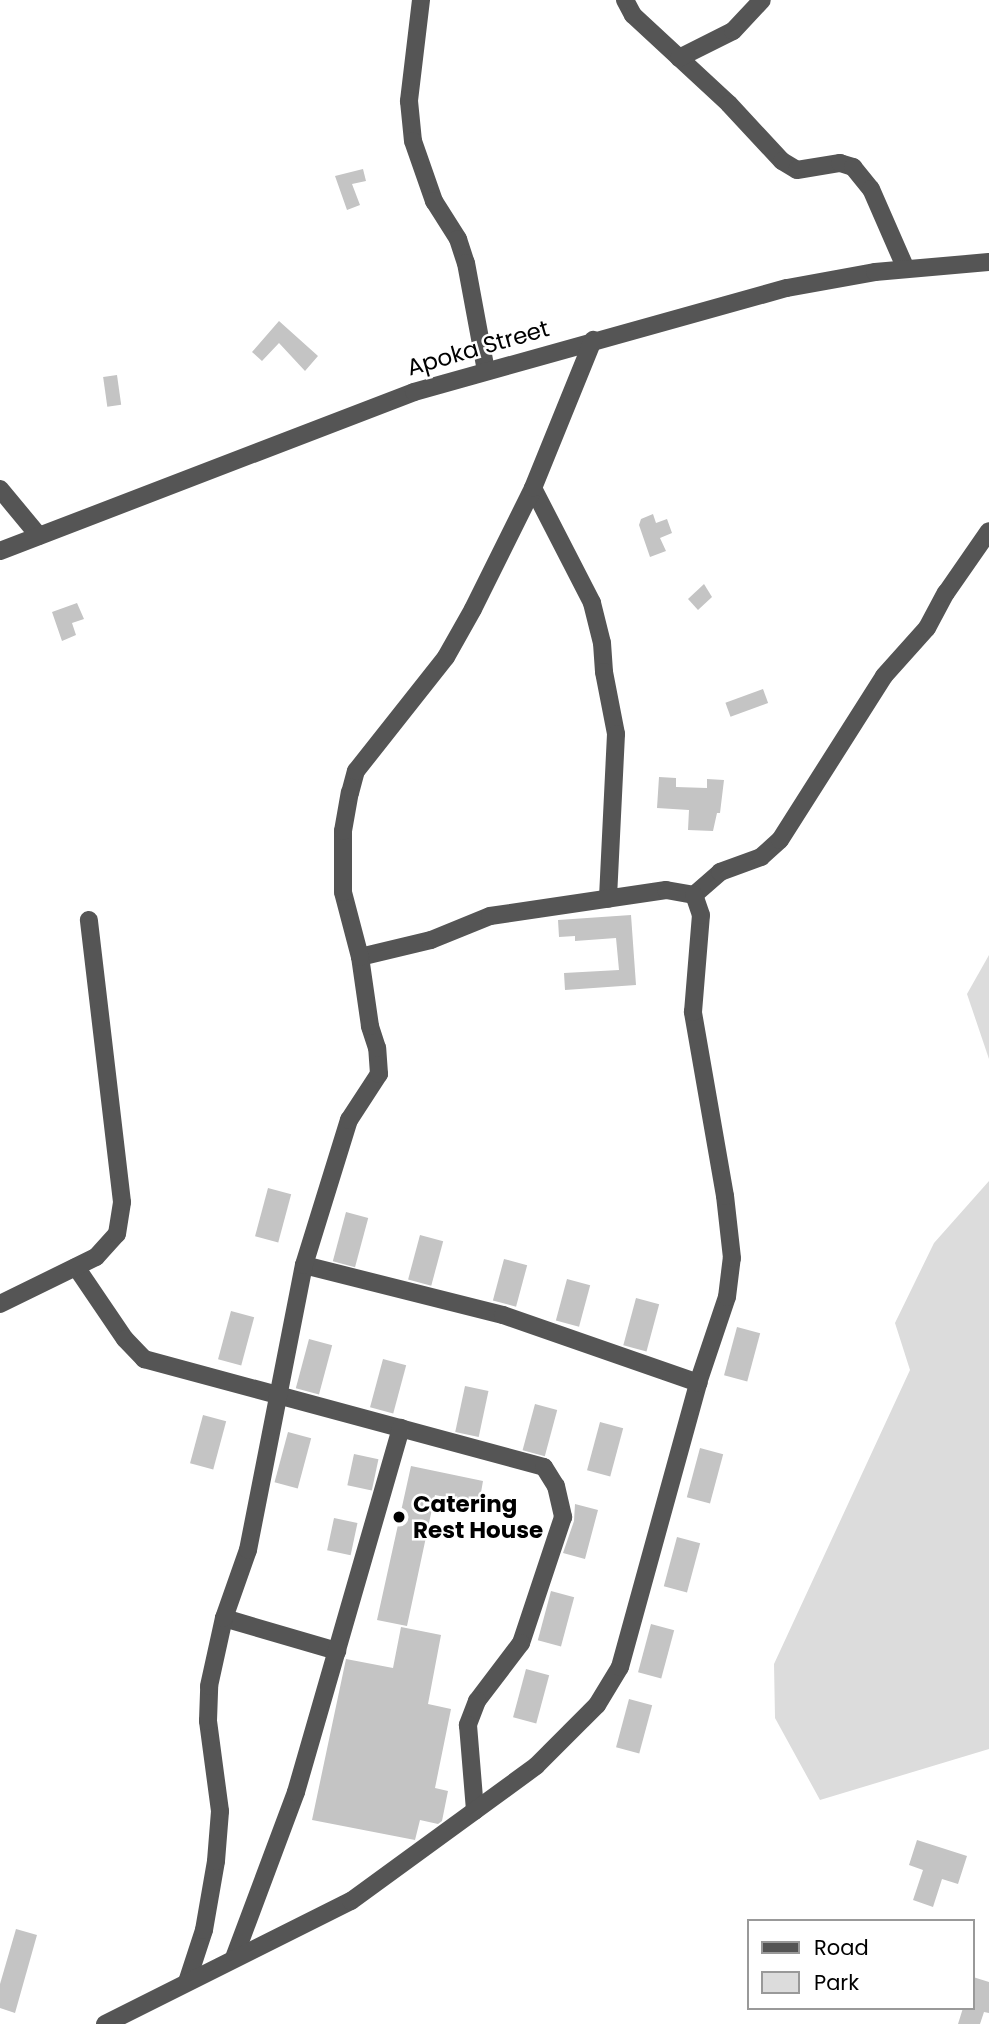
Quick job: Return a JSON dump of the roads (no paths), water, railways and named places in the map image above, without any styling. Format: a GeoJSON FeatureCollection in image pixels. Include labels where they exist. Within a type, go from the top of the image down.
{"type":"FeatureCollection","features":[{"type":"Feature","properties":{"kind":"street"},"geometry":{"type":"LineString","coordinates":[[421,0],[409,101],[412,141],[434,201],[458,239],[466,263],[486,371]]}},
{"type":"Feature","properties":{"kind":"street"},"geometry":{"type":"LineString","coordinates":[[625,0],[634,15],[729,104],[782,161],[797,170],[840,163],[853,167],[871,189],[906,269]]}},
{"type":"Feature","properties":{"kind":"street"},"geometry":{"type":"LineString","coordinates":[[680,58],[733,31],[762,0]]}},
{"type":"Feature","properties":{"kind":"street","name":"Apoka Street"},"geometry":{"type":"LineString","coordinates":[[0,551],[414,392],[787,288],[906,269],[989,262]]}},
{"type":"Feature","properties":{"kind":"street"},"geometry":{"type":"LineString","coordinates":[[187,1982],[204,1930],[216,1861],[220,1811],[208,1721],[209,1686],[224,1618],[248,1550],[304,1265],[349,1120],[379,1074],[377,1048],[370,1026],[360,957],[343,892],[342,831],[356,771],[446,657],[533,488],[593,340]]}},
{"type":"Feature","properties":{"kind":"street"},"geometry":{"type":"LineString","coordinates":[[533,488],[592,603],[602,643],[604,672],[616,734],[608,899]]}},
{"type":"Feature","properties":{"kind":"street"},"geometry":{"type":"LineString","coordinates":[[0,489],[39,536]]}},
{"type":"Feature","properties":{"kind":"street"},"geometry":{"type":"LineString","coordinates":[[694,895],[720,872],[761,857],[780,840],[884,676],[927,628],[946,593],[989,531]]}},
{"type":"Feature","properties":{"kind":"street"},"geometry":{"type":"LineString","coordinates":[[360,957],[431,940],[490,916],[666,890],[694,895]]}},
{"type":"Feature","properties":{"kind":"street"},"geometry":{"type":"LineString","coordinates":[[105,2024],[351,1901],[536,1766],[597,1705],[620,1667],[698,1383],[727,1297],[732,1258],[725,1196],[693,1012],[701,915],[694,895]]}},
{"type":"Feature","properties":{"kind":"street"},"geometry":{"type":"LineString","coordinates":[[0,1304],[96,1257],[117,1234],[122,1202],[89,920]]}},
{"type":"Feature","properties":{"kind":"street"},"geometry":{"type":"LineString","coordinates":[[304,1265],[503,1315],[698,1383]]}},
{"type":"Feature","properties":{"kind":"street"},"geometry":{"type":"LineString","coordinates":[[75,1267],[125,1339],[144,1359],[544,1467],[556,1486],[564,1517],[521,1643],[477,1700],[468,1725],[475,1811]]}},
{"type":"Feature","properties":{"kind":"street"},"geometry":{"type":"LineString","coordinates":[[234,1958],[296,1792],[401,1429]]}},
{"type":"Feature","properties":{"kind":"street"},"geometry":{"type":"LineString","coordinates":[[224,1618],[337,1651]]}},
{"type":"Feature","properties":{"kind":"place","name":"Catering Rest House"},"geometry":{"type":"Point","coordinates":[399,1517]}}]}
